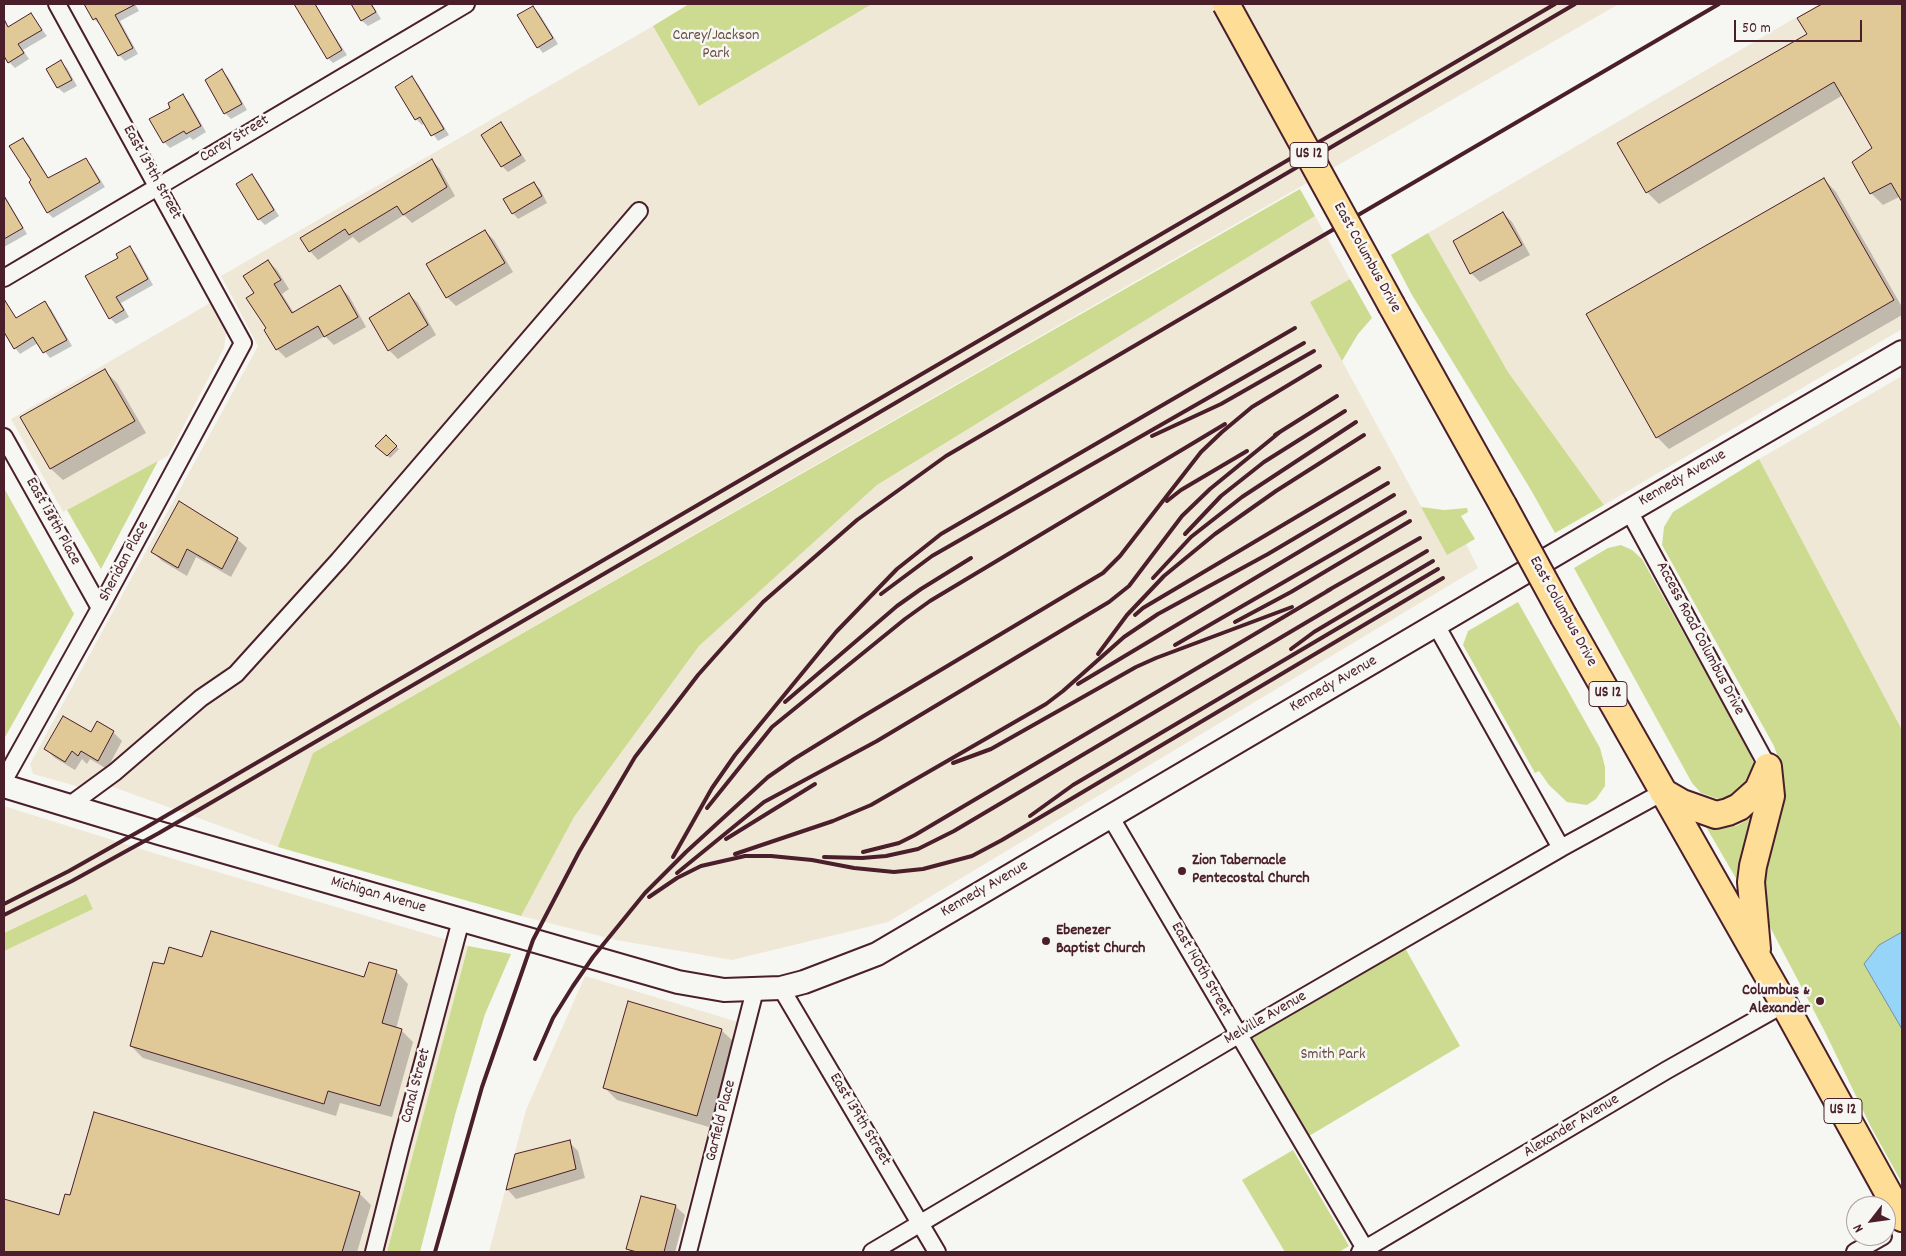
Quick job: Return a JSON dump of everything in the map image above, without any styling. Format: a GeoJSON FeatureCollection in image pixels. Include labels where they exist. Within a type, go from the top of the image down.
{"type":"FeatureCollection","features":[{"type":"Feature","properties":{"kind":"main road","name":"East Columbus Drive"},"geometry":{"type":"LineString","coordinates":[[1226,4],[1504,505],[1564,617],[1758,957],[1902,1218]]}},
{"type":"Feature","properties":{"kind":"main road","name":"Kennedy Avenue"},"geometry":{"type":"LineString","coordinates":[[755,990],[781,988],[814,978],[877,954],[1902,352]]}},
{"type":"Feature","properties":{"kind":"main road"},"geometry":{"type":"LineString","coordinates":[[1663,792],[1682,803],[1716,815],[1739,807],[1758,790],[1768,767]]}},
{"type":"Feature","properties":{"kind":"main road"},"geometry":{"type":"LineString","coordinates":[[1758,957],[1751,882],[1753,866],[1771,796],[1768,767]]}},
{"type":"Feature","properties":{"kind":"main road","name":"Michigan Avenue"},"geometry":{"type":"LineString","coordinates":[[4,786],[158,833],[678,982],[724,990],[755,990]]}},
{"type":"Feature","properties":{"kind":"street","name":"East 139th Street"},"geometry":{"type":"LineString","coordinates":[[57,4],[244,343]]}},
{"type":"Feature","properties":{"kind":"street","name":"Carey Street"},"geometry":{"type":"LineString","coordinates":[[4,278],[466,4]]}},
{"type":"Feature","properties":{"kind":"street"},"geometry":{"type":"LineString","coordinates":[[70,805],[115,772],[201,698],[236,674],[340,560],[639,211]]}},
{"type":"Feature","properties":{"kind":"street","name":"Sheridan Place"},"geometry":{"type":"LineString","coordinates":[[4,780],[244,343]]}},
{"type":"Feature","properties":{"kind":"street","name":"East 138th Place"},"geometry":{"type":"LineString","coordinates":[[4,436],[100,608]]}},
{"type":"Feature","properties":{"kind":"street","name":"Access Road Columbus Drive"},"geometry":{"type":"LineString","coordinates":[[1629,511],[1768,767]]}},
{"type":"Feature","properties":{"kind":"street"},"geometry":{"type":"LineString","coordinates":[[1436,625],[1561,848]]}},
{"type":"Feature","properties":{"kind":"street","name":"Melville Avenue"},"geometry":{"type":"LineString","coordinates":[[872,1252],[1238,1035],[1561,848],[1663,792]]}},
{"type":"Feature","properties":{"kind":"street","name":"East 140th Street"},"geometry":{"type":"LineString","coordinates":[[1110,816],[1364,1251]]}},
{"type":"Feature","properties":{"kind":"street","name":"Canal Street"},"geometry":{"type":"LineString","coordinates":[[374,1252],[461,920]]}},
{"type":"Feature","properties":{"kind":"street","name":"East 139th Street"},"geometry":{"type":"LineString","coordinates":[[781,988],[937,1252]]}},
{"type":"Feature","properties":{"kind":"street","name":"Garfield Place"},"geometry":{"type":"LineString","coordinates":[[688,1252],[755,990]]}},
{"type":"Feature","properties":{"kind":"street","name":"Alexander Avenue"},"geometry":{"type":"LineString","coordinates":[[1364,1251],[1667,1070],[1784,1004]]}},
{"type":"Feature","properties":{"kind":"shaded area"},"geometry":{"type":"Polygon","coordinates":[[[872,4],[1619,4],[313,753],[278,847],[94,780],[87,789],[33,774],[30,764],[258,346],[221,276],[653,26],[699,106],[872,4]]]}},
{"type":"Feature","properties":{"kind":"shaded area"},"geometry":{"type":"Polygon","coordinates":[[[1819,4],[1902,4],[1902,329],[1604,505],[1508,372],[1428,233],[1819,4]]]}},
{"type":"Feature","properties":{"kind":"shaded area"},"geometry":{"type":"Polygon","coordinates":[[[1315,216],[1350,279],[1310,302],[1447,554],[1466,544],[1478,568],[888,922],[732,960],[616,940],[521,916],[574,817],[699,646],[877,485],[1315,216]]]}},
{"type":"Feature","properties":{"kind":"shaded area"},"geometry":{"type":"Polygon","coordinates":[[[210,303],[226,333],[224,348],[168,456],[63,512],[11,419],[210,303]]]}},
{"type":"Feature","properties":{"kind":"shaded area"},"geometry":{"type":"Polygon","coordinates":[[[1902,376],[1902,730],[1759,459],[1902,376]]]}},
{"type":"Feature","properties":{"kind":"shaded area"},"geometry":{"type":"Polygon","coordinates":[[[4,806],[157,854],[468,946],[387,1252],[4,1252],[4,951],[93,908],[85,894],[4,933],[4,806]]]}},
{"type":"Feature","properties":{"kind":"shaded area"},"geometry":{"type":"Polygon","coordinates":[[[585,976],[738,1022],[676,1252],[489,1252],[526,1110],[585,976]]]}},
{"type":"Feature","properties":{"kind":"green space","name":"Carey/Jackson Park"},"geometry":{"type":"Polygon","coordinates":[[[689,4],[872,4],[699,106],[653,26],[689,4]]]}},
{"type":"Feature","properties":{"kind":"green space"},"geometry":{"type":"Polygon","coordinates":[[[1300,189],[1315,216],[877,485],[699,646],[574,817],[521,916],[278,847],[313,753],[1300,189]]]}},
{"type":"Feature","properties":{"kind":"green space"},"geometry":{"type":"Polygon","coordinates":[[[1428,233],[1508,372],[1604,505],[1555,533],[1531,490],[1412,295],[1391,255],[1428,233]]]}},
{"type":"Feature","properties":{"kind":"green space"},"geometry":{"type":"Polygon","coordinates":[[[1350,279],[1372,318],[1358,334],[1342,361],[1310,302],[1350,279]]]}},
{"type":"Feature","properties":{"kind":"green space"},"geometry":{"type":"Polygon","coordinates":[[[1759,459],[1902,730],[1902,932],[1879,945],[1865,964],[1902,1029],[1902,1183],[1871,1127],[1824,1030],[1769,925],[1759,892],[1784,775],[1774,746],[1662,545],[1664,527],[1673,512],[1759,459]]]}},
{"type":"Feature","properties":{"kind":"green space"},"geometry":{"type":"Polygon","coordinates":[[[158,461],[101,569],[67,510],[158,461]]]}},
{"type":"Feature","properties":{"kind":"green space"},"geometry":{"type":"Polygon","coordinates":[[[4,488],[74,614],[4,739],[4,488]]]}},
{"type":"Feature","properties":{"kind":"green space"},"geometry":{"type":"Polygon","coordinates":[[[1421,507],[1444,510],[1467,508],[1468,512],[1461,516],[1475,539],[1447,555],[1421,507]]]}},
{"type":"Feature","properties":{"kind":"green space"},"geometry":{"type":"Polygon","coordinates":[[[1621,545],[1632,550],[1642,559],[1749,750],[1754,765],[1751,782],[1737,795],[1721,800],[1701,793],[1692,783],[1574,568],[1608,548],[1621,545]]]}},
{"type":"Feature","properties":{"kind":"green space"},"geometry":{"type":"Polygon","coordinates":[[[1518,602],[1600,748],[1605,767],[1605,786],[1596,799],[1587,805],[1567,802],[1549,785],[1539,771],[1535,773],[1463,645],[1468,631],[1518,602]]]}},
{"type":"Feature","properties":{"kind":"green space"},"geometry":{"type":"Polygon","coordinates":[[[1753,817],[1754,822],[1737,880],[1705,825],[1720,827],[1736,826],[1753,817]]]}},
{"type":"Feature","properties":{"kind":"green space"},"geometry":{"type":"Polygon","coordinates":[[[86,894],[93,909],[4,951],[4,933],[86,894]]]}},
{"type":"Feature","properties":{"kind":"green space"},"geometry":{"type":"Polygon","coordinates":[[[468,946],[511,954],[485,1014],[455,1115],[420,1252],[387,1252],[468,946]]]}},
{"type":"Feature","properties":{"kind":"green space","name":"Smith Park"},"geometry":{"type":"Polygon","coordinates":[[[1405,948],[1460,1046],[1309,1136],[1252,1037],[1405,948]]]}},
{"type":"Feature","properties":{"kind":"green space"},"geometry":{"type":"Polygon","coordinates":[[[1293,1150],[1349,1246],[1339,1252],[1285,1252],[1242,1180],[1293,1150]]]}},
{"type":"Feature","properties":{"kind":"water"},"geometry":{"type":"Polygon","coordinates":[[[1902,932],[1902,1029],[1864,964],[1879,945],[1902,932]]]}},
{"type":"Feature","properties":{"kind":"building"},"geometry":{"type":"Polygon","coordinates":[[[84,4],[136,4],[115,15],[133,48],[118,56],[96,18],[93,20],[84,4]]]}},
{"type":"Feature","properties":{"kind":"building"},"geometry":{"type":"Polygon","coordinates":[[[294,4],[315,4],[342,50],[327,59],[294,4]]]}},
{"type":"Feature","properties":{"kind":"building"},"geometry":{"type":"Polygon","coordinates":[[[351,4],[371,4],[376,12],[361,21],[351,4]]]}},
{"type":"Feature","properties":{"kind":"building"},"geometry":{"type":"Polygon","coordinates":[[[1822,4],[1902,4],[1902,202],[1891,183],[1870,194],[1852,162],[1872,148],[1834,82],[1646,193],[1617,143],[1807,34],[1797,18],[1822,4]]]}},
{"type":"Feature","properties":{"kind":"building"},"geometry":{"type":"Polygon","coordinates":[[[533,6],[553,38],[537,48],[517,15],[533,6]]]}},
{"type":"Feature","properties":{"kind":"building"},"geometry":{"type":"Polygon","coordinates":[[[31,13],[42,30],[18,44],[24,53],[8,63],[4,56],[4,19],[8,27],[31,13]]]}},
{"type":"Feature","properties":{"kind":"building"},"geometry":{"type":"Polygon","coordinates":[[[61,60],[72,80],[57,88],[46,69],[61,60]]]}},
{"type":"Feature","properties":{"kind":"building"},"geometry":{"type":"Polygon","coordinates":[[[222,69],[242,104],[224,114],[205,80],[222,69]]]}},
{"type":"Feature","properties":{"kind":"building"},"geometry":{"type":"Polygon","coordinates":[[[412,76],[444,129],[431,136],[420,117],[415,120],[395,87],[412,76]]]}},
{"type":"Feature","properties":{"kind":"building"},"geometry":{"type":"Polygon","coordinates":[[[183,94],[201,126],[186,134],[184,131],[163,143],[149,119],[170,108],[168,103],[183,94]]]}},
{"type":"Feature","properties":{"kind":"building"},"geometry":{"type":"Polygon","coordinates":[[[501,122],[521,155],[501,167],[481,135],[501,122]]]}},
{"type":"Feature","properties":{"kind":"building"},"geometry":{"type":"Polygon","coordinates":[[[23,138],[48,178],[86,158],[100,182],[47,213],[29,182],[31,180],[9,146],[23,138]]]}},
{"type":"Feature","properties":{"kind":"building"},"geometry":{"type":"Polygon","coordinates":[[[432,159],[447,187],[403,215],[397,206],[349,235],[345,229],[309,252],[300,238],[432,159]]]}},
{"type":"Feature","properties":{"kind":"building"},"geometry":{"type":"Polygon","coordinates":[[[252,174],[274,210],[258,220],[236,184],[252,174]]]}},
{"type":"Feature","properties":{"kind":"building"},"geometry":{"type":"Polygon","coordinates":[[[1824,178],[1894,300],[1656,438],[1586,314],[1824,178]]]}},
{"type":"Feature","properties":{"kind":"building"},"geometry":{"type":"Polygon","coordinates":[[[534,182],[542,196],[512,214],[503,199],[534,182]]]}},
{"type":"Feature","properties":{"kind":"building"},"geometry":{"type":"Polygon","coordinates":[[[4,196],[23,228],[4,239],[4,196]]]}},
{"type":"Feature","properties":{"kind":"building"},"geometry":{"type":"Polygon","coordinates":[[[1503,212],[1522,245],[1470,274],[1453,241],[1503,212]]]}},
{"type":"Feature","properties":{"kind":"building"},"geometry":{"type":"Polygon","coordinates":[[[485,230],[505,263],[446,298],[426,264],[485,230]]]}},
{"type":"Feature","properties":{"kind":"building"},"geometry":{"type":"Polygon","coordinates":[[[130,246],[148,279],[116,297],[124,310],[109,319],[85,276],[118,258],[116,254],[130,246]]]}},
{"type":"Feature","properties":{"kind":"building"},"geometry":{"type":"Polygon","coordinates":[[[268,260],[281,280],[274,284],[292,313],[340,285],[358,317],[324,337],[318,326],[276,350],[264,330],[266,328],[246,298],[254,293],[243,276],[268,260]]]}},
{"type":"Feature","properties":{"kind":"building"},"geometry":{"type":"Polygon","coordinates":[[[409,293],[428,325],[388,351],[369,318],[409,293]]]}},
{"type":"Feature","properties":{"kind":"building"},"geometry":{"type":"Polygon","coordinates":[[[4,299],[16,318],[45,301],[67,340],[43,353],[33,337],[14,349],[4,332],[4,299]]]}},
{"type":"Feature","properties":{"kind":"building"},"geometry":{"type":"Polygon","coordinates":[[[105,369],[135,421],[50,469],[20,417],[105,369]]]}},
{"type":"Feature","properties":{"kind":"building"},"geometry":{"type":"Polygon","coordinates":[[[386,435],[397,446],[387,456],[375,446],[386,435]]]}},
{"type":"Feature","properties":{"kind":"building"},"geometry":{"type":"Polygon","coordinates":[[[179,501],[238,538],[222,569],[187,549],[178,568],[151,552],[179,501]]]}},
{"type":"Feature","properties":{"kind":"building"},"geometry":{"type":"Polygon","coordinates":[[[63,716],[91,732],[97,721],[114,731],[98,761],[81,751],[78,756],[72,751],[65,762],[44,749],[63,716]]]}},
{"type":"Feature","properties":{"kind":"building"},"geometry":{"type":"Polygon","coordinates":[[[211,931],[364,977],[369,962],[397,970],[382,1023],[402,1029],[380,1106],[328,1091],[324,1104],[130,1046],[153,962],[164,964],[169,947],[202,957],[211,931]]]}},
{"type":"Feature","properties":{"kind":"building"},"geometry":{"type":"Polygon","coordinates":[[[628,1001],[722,1029],[697,1116],[603,1088],[628,1001]]]}},
{"type":"Feature","properties":{"kind":"building"},"geometry":{"type":"Polygon","coordinates":[[[94,1112],[360,1192],[342,1252],[4,1252],[4,1199],[59,1215],[65,1194],[70,1195],[94,1112]]]}},
{"type":"Feature","properties":{"kind":"building"},"geometry":{"type":"Polygon","coordinates":[[[570,1140],[576,1169],[506,1190],[515,1154],[570,1140]]]}},
{"type":"Feature","properties":{"kind":"building"},"geometry":{"type":"Polygon","coordinates":[[[641,1196],[676,1205],[664,1252],[637,1252],[626,1249],[641,1196]]]}},
{"type":"Feature","properties":{"kind":"railway"},"geometry":{"type":"LineString","coordinates":[[4,904],[69,871],[145,828],[1555,4]]}},
{"type":"Feature","properties":{"kind":"railway"},"geometry":{"type":"LineString","coordinates":[[4,915],[72,881],[159,833],[1575,4]]}},
{"type":"Feature","properties":{"kind":"railway"},"geometry":{"type":"LineString","coordinates":[[435,1252],[482,1087],[533,940],[579,852],[635,757],[698,675],[763,602],[857,520],[946,456],[1719,4]]}},
{"type":"Feature","properties":{"kind":"railway"},"geometry":{"type":"LineString","coordinates":[[673,857],[712,788],[735,755],[836,632],[897,569],[941,534],[1295,328]]}},
{"type":"Feature","properties":{"kind":"railway"},"geometry":{"type":"LineString","coordinates":[[881,594],[932,556],[1304,343]]}},
{"type":"Feature","properties":{"kind":"railway"},"geometry":{"type":"LineString","coordinates":[[1152,436],[1221,404],[1314,351]]}},
{"type":"Feature","properties":{"kind":"railway"},"geometry":{"type":"LineString","coordinates":[[535,1059],[553,1018],[573,986],[593,957],[645,893],[686,852],[768,777],[862,717],[1103,573],[1120,556],[1201,452],[1252,407],[1320,366]]}},
{"type":"Feature","properties":{"kind":"railway"},"geometry":{"type":"LineString","coordinates":[[1275,435],[1337,396]]}},
{"type":"Feature","properties":{"kind":"railway"},"geometry":{"type":"LineString","coordinates":[[1185,534],[1221,496],[1264,462],[1345,411]]}},
{"type":"Feature","properties":{"kind":"railway"},"geometry":{"type":"LineString","coordinates":[[1153,578],[1191,537],[1242,497],[1356,422]]}},
{"type":"Feature","properties":{"kind":"railway"},"geometry":{"type":"LineString","coordinates":[[707,808],[772,727],[905,619],[930,601],[1225,424]]}},
{"type":"Feature","properties":{"kind":"railway"},"geometry":{"type":"LineString","coordinates":[[677,873],[764,802],[877,741],[1109,602],[1129,586],[1182,516],[1210,489],[1280,432]]}},
{"type":"Feature","properties":{"kind":"railway"},"geometry":{"type":"LineString","coordinates":[[1098,654],[1127,615],[1164,576],[1215,534],[1276,491],[1364,435]]}},
{"type":"Feature","properties":{"kind":"railway"},"geometry":{"type":"LineString","coordinates":[[1167,501],[1181,490],[1247,451]]}},
{"type":"Feature","properties":{"kind":"railway"},"geometry":{"type":"LineString","coordinates":[[1135,615],[1143,608],[1379,468]]}},
{"type":"Feature","properties":{"kind":"railway"},"geometry":{"type":"LineString","coordinates":[[735,854],[833,821],[871,805],[1046,704],[1124,637],[1158,614],[1268,554],[1388,483]]}},
{"type":"Feature","properties":{"kind":"railway"},"geometry":{"type":"LineString","coordinates":[[1078,684],[1394,495]]}},
{"type":"Feature","properties":{"kind":"railway"},"geometry":{"type":"LineString","coordinates":[[1175,645],[1405,512]]}},
{"type":"Feature","properties":{"kind":"railway"},"geometry":{"type":"LineString","coordinates":[[1235,622],[1291,592],[1410,521]]}},
{"type":"Feature","properties":{"kind":"railway"},"geometry":{"type":"LineString","coordinates":[[1327,591],[1420,538]]}},
{"type":"Feature","properties":{"kind":"railway"},"geometry":{"type":"LineString","coordinates":[[824,857],[862,858],[886,856],[918,849],[954,831],[1427,551]]}},
{"type":"Feature","properties":{"kind":"railway"},"geometry":{"type":"LineString","coordinates":[[785,702],[897,606],[971,558]]}},
{"type":"Feature","properties":{"kind":"railway"},"geometry":{"type":"LineString","coordinates":[[1291,649],[1314,632],[1433,561]]}},
{"type":"Feature","properties":{"kind":"railway"},"geometry":{"type":"LineString","coordinates":[[1030,816],[1073,785],[1438,569]]}},
{"type":"Feature","properties":{"kind":"railway"},"geometry":{"type":"LineString","coordinates":[[649,897],[677,878],[701,866],[745,856],[771,856],[812,860],[854,868],[894,872],[923,869],[972,856],[1443,578]]}},
{"type":"Feature","properties":{"kind":"railway"},"geometry":{"type":"LineString","coordinates":[[863,852],[899,843],[915,835],[1331,589]]}},
{"type":"Feature","properties":{"kind":"railway"},"geometry":{"type":"LineString","coordinates":[[953,763],[991,749],[1136,667],[1292,607]]}},
{"type":"Feature","properties":{"kind":"railway"},"geometry":{"type":"LineString","coordinates":[[726,839],[815,784]]}},
{"type":"Feature","properties":{"kind":"place","name":"Zion Tabernacle Pentecostal Church"},"geometry":{"type":"Point","coordinates":[1182,871]}},
{"type":"Feature","properties":{"kind":"place","name":"Ebenezer Baptist Church"},"geometry":{"type":"Point","coordinates":[1046,941]}},
{"type":"Feature","properties":{"kind":"place","name":"Columbus & Alexander"},"geometry":{"type":"Point","coordinates":[1820,1001]}}]}
